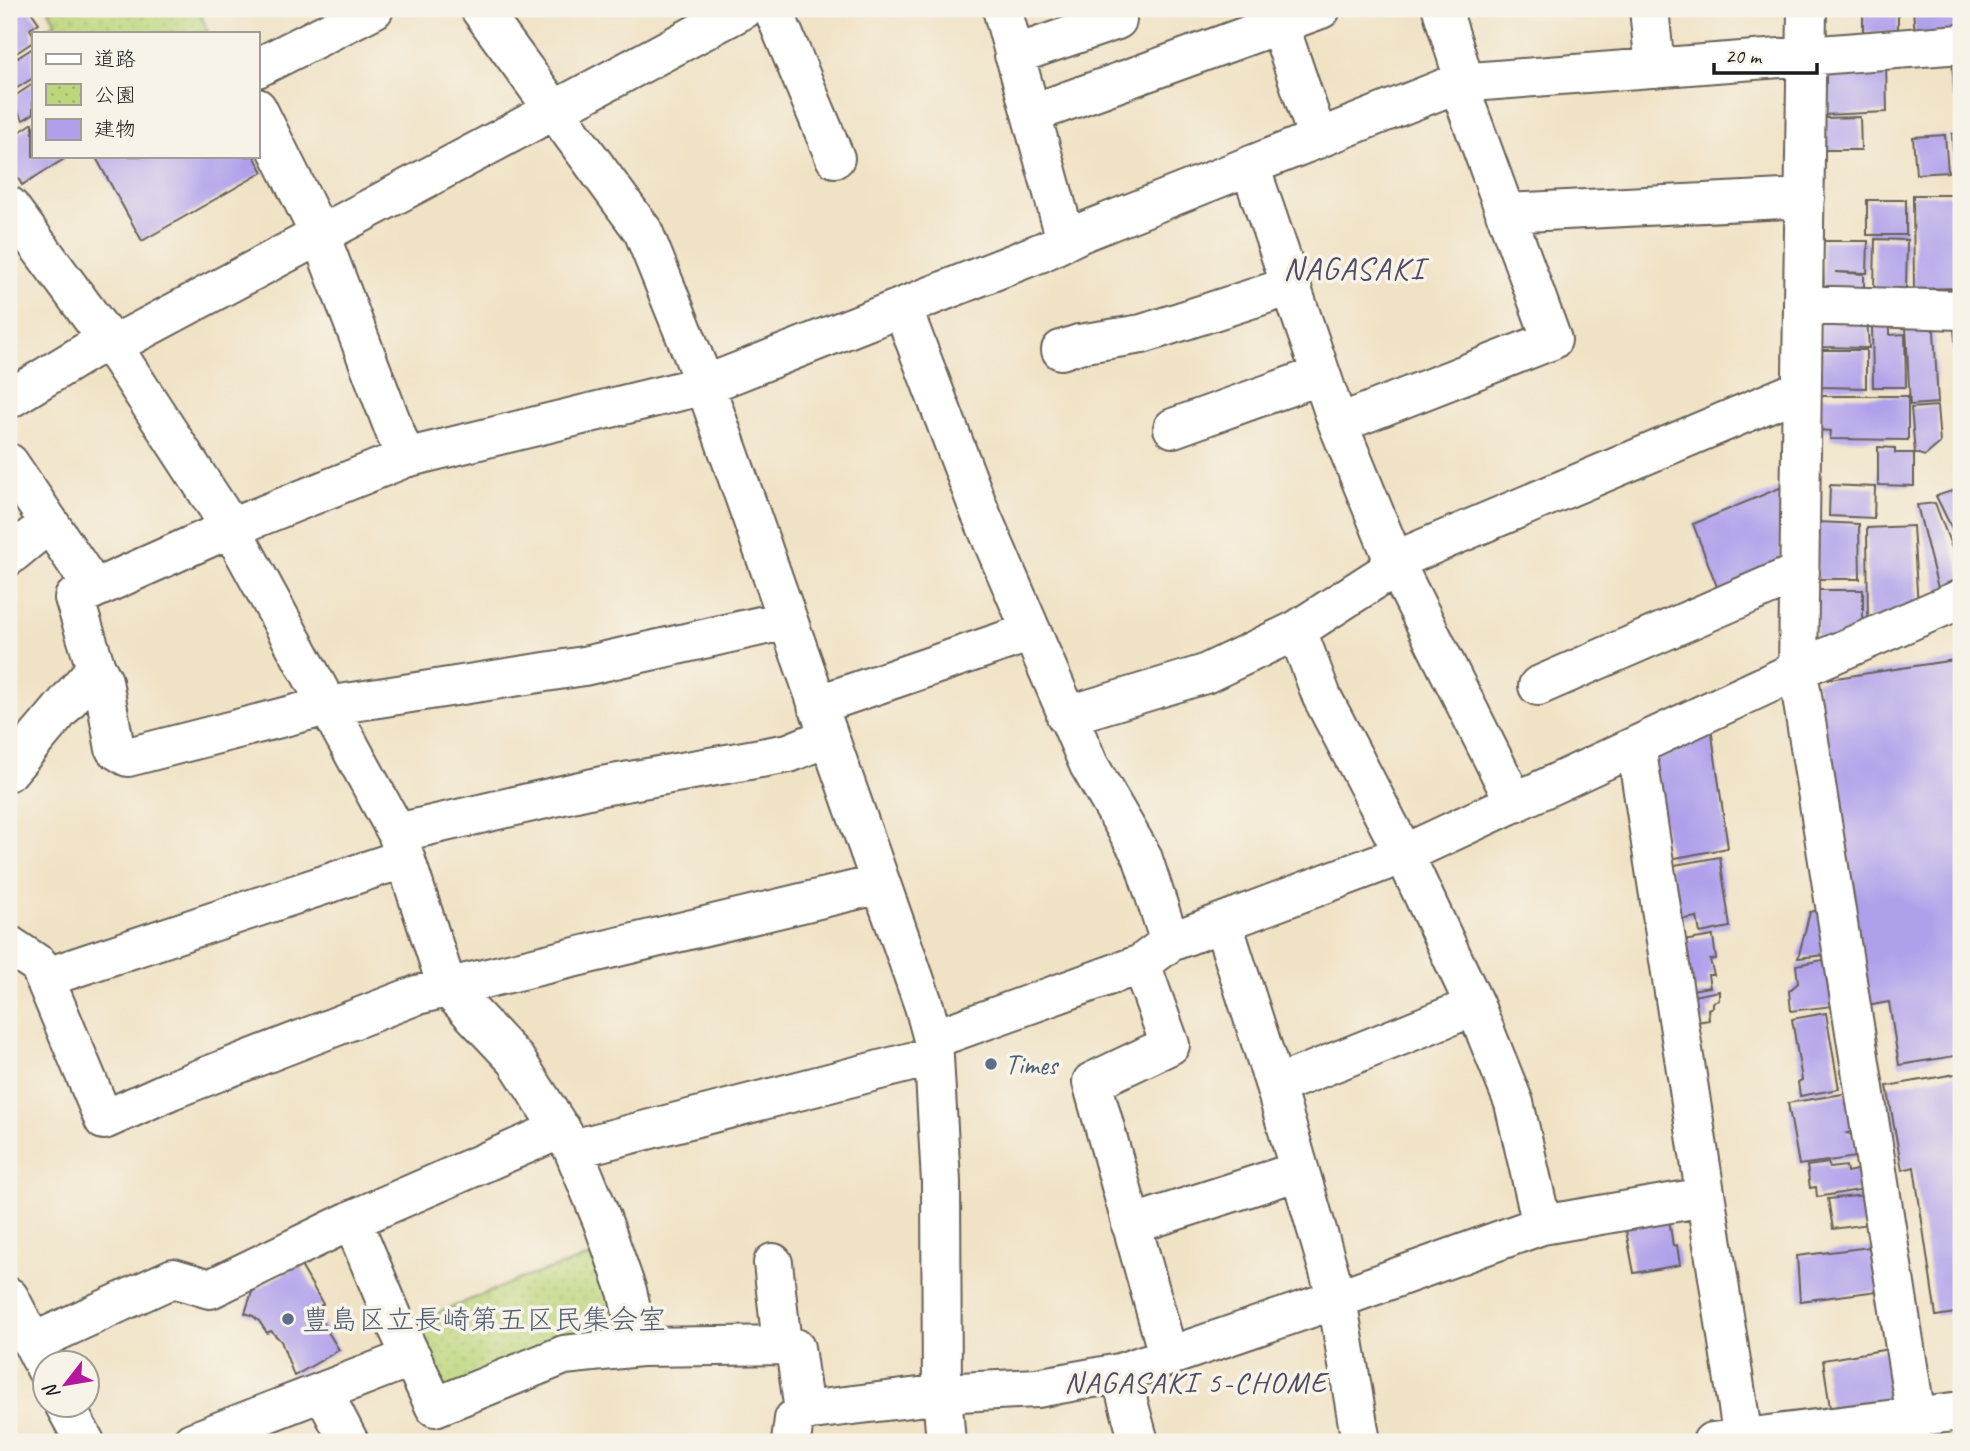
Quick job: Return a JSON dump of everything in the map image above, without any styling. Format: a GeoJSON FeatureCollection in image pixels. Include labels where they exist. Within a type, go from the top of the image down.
{"type":"FeatureCollection","features":[{"type":"Feature","properties":{"kind":"street"},"geometry":{"type":"LineString","coordinates":[[259,67],[374,9]]}},
{"type":"Feature","properties":{"kind":"street"},"geometry":{"type":"LineString","coordinates":[[480,9],[643,230],[705,386],[924,1006],[933,1047],[940,1182],[946,1442]]}},
{"type":"Feature","properties":{"kind":"street"},"geometry":{"type":"LineString","coordinates":[[9,399],[93,348],[121,341],[744,9]]}},
{"type":"Feature","properties":{"kind":"street"},"geometry":{"type":"LineString","coordinates":[[773,9],[835,158]]}},
{"type":"Feature","properties":{"kind":"street"},"geometry":{"type":"LineString","coordinates":[[1002,9],[1066,240]]}},
{"type":"Feature","properties":{"kind":"street"},"geometry":{"type":"LineString","coordinates":[[1031,114],[1276,17],[1321,9]]}},
{"type":"Feature","properties":{"kind":"street"},"geometry":{"type":"LineString","coordinates":[[1338,424],[1552,340],[1505,213],[1462,83],[1442,9]]}},
{"type":"Feature","properties":{"kind":"street"},"geometry":{"type":"LineString","coordinates":[[1649,9],[1655,68]]}},
{"type":"Feature","properties":{"kind":"street"},"geometry":{"type":"LineString","coordinates":[[1807,9],[1798,671],[1914,1429]]}},
{"type":"Feature","properties":{"kind":"street"},"geometry":{"type":"LineString","coordinates":[[1276,17],[1318,139]]}},
{"type":"Feature","properties":{"kind":"street"},"geometry":{"type":"LineString","coordinates":[[1014,55],[1117,20]]}},
{"type":"Feature","properties":{"kind":"street"},"geometry":{"type":"LineString","coordinates":[[787,620],[584,666],[327,706],[128,757],[115,749],[103,681],[96,668],[74,598],[231,528],[405,458],[705,386],[1462,83],[1961,44]]}},
{"type":"Feature","properties":{"kind":"street"},"geometry":{"type":"LineString","coordinates":[[259,112],[320,235],[405,458]]}},
{"type":"Feature","properties":{"kind":"street"},"geometry":{"type":"LineString","coordinates":[[1250,166],[1338,424],[1394,561],[1515,803]]}},
{"type":"Feature","properties":{"kind":"street"},"geometry":{"type":"LineString","coordinates":[[1505,213],[1805,198]]}},
{"type":"Feature","properties":{"kind":"street"},"geometry":{"type":"LineString","coordinates":[[9,206],[22,251],[111,344],[231,528],[401,845],[447,987],[516,1060],[567,1139],[602,1220],[627,1291],[640,1347]]}},
{"type":"Feature","properties":{"kind":"street"},"geometry":{"type":"LineString","coordinates":[[1061,349],[1142,334],[1291,286]]}},
{"type":"Feature","properties":{"kind":"street"},"geometry":{"type":"LineString","coordinates":[[1803,305],[1961,310]]}},
{"type":"Feature","properties":{"kind":"street"},"geometry":{"type":"LineString","coordinates":[[902,307],[980,512],[1066,716],[1089,765],[1142,856],[1170,1045],[1092,1082],[1168,1355]]}},
{"type":"Feature","properties":{"kind":"street"},"geometry":{"type":"LineString","coordinates":[[1173,428],[1321,375]]}},
{"type":"Feature","properties":{"kind":"street"},"geometry":{"type":"LineString","coordinates":[[1066,716],[1205,674],[1297,630],[1382,575],[1394,561],[1802,389]]}},
{"type":"Feature","properties":{"kind":"street"},"geometry":{"type":"LineString","coordinates":[[9,463],[94,589]]}},
{"type":"Feature","properties":{"kind":"street"},"geometry":{"type":"LineString","coordinates":[[9,556],[49,523]]}},
{"type":"Feature","properties":{"kind":"street"},"geometry":{"type":"LineString","coordinates":[[1538,686],[1800,572]]}},
{"type":"Feature","properties":{"kind":"street"},"geometry":{"type":"LineString","coordinates":[[9,1297],[31,1359],[173,1278],[210,1289],[352,1220],[567,1139],[933,1047],[1223,924],[1404,854],[1798,671],[1961,599]]}},
{"type":"Feature","properties":{"kind":"street"},"geometry":{"type":"LineString","coordinates":[[1297,630],[1322,697],[1404,854],[1475,1006],[1514,1102],[1542,1225]]}},
{"type":"Feature","properties":{"kind":"street"},"geometry":{"type":"LineString","coordinates":[[44,978],[401,845],[602,786],[789,752],[823,721],[1031,632]]}},
{"type":"Feature","properties":{"kind":"street"},"geometry":{"type":"LineString","coordinates":[[9,771],[96,668]]}},
{"type":"Feature","properties":{"kind":"street"},"geometry":{"type":"LineString","coordinates":[[1636,746],[1705,1197],[1733,1441],[1914,1429],[1961,1411]]}},
{"type":"Feature","properties":{"kind":"street"},"geometry":{"type":"LineString","coordinates":[[9,945],[38,965],[104,1120],[171,1090],[417,995],[881,884]]}},
{"type":"Feature","properties":{"kind":"street"},"geometry":{"type":"LineString","coordinates":[[1223,924],[1275,1086],[1337,1299],[1361,1442]]}},
{"type":"Feature","properties":{"kind":"street"},"geometry":{"type":"LineString","coordinates":[[1275,1086],[1475,1006]]}},
{"type":"Feature","properties":{"kind":"street"},"geometry":{"type":"LineString","coordinates":[[1131,1225],[1298,1171]]}},
{"type":"Feature","properties":{"kind":"street"},"geometry":{"type":"LineString","coordinates":[[352,1220],[435,1407],[564,1355],[640,1347],[782,1345],[795,1348],[798,1427],[943,1395],[1037,1388],[1120,1373],[1542,1225],[1705,1197]]}},
{"type":"Feature","properties":{"kind":"street"},"geometry":{"type":"LineString","coordinates":[[773,1264],[782,1345]]}},
{"type":"Feature","properties":{"kind":"street"},"geometry":{"type":"LineString","coordinates":[[192,1442],[412,1357]]}},
{"type":"Feature","properties":{"kind":"street"},"geometry":{"type":"LineString","coordinates":[[1120,1373],[1139,1442]]}},
{"type":"Feature","properties":{"kind":"street"},"geometry":{"type":"LineString","coordinates":[[323,1392],[349,1442]]}},
{"type":"Feature","properties":{"kind":"street"},"geometry":{"type":"LineString","coordinates":[[73,1420],[85,1442]]}},
{"type":"Feature","properties":{"kind":"green space"},"geometry":{"type":"Polygon","coordinates":[[[48,9],[199,9],[208,32],[42,32],[56,23],[48,9]]]}},
{"type":"Feature","properties":{"kind":"green space"},"geometry":{"type":"Polygon","coordinates":[[[601,1253],[628,1341],[445,1393],[407,1326],[520,1279],[601,1253]]]}},
{"type":"Feature","properties":{"kind":"building"},"geometry":{"type":"Polygon","coordinates":[[[9,9],[29,9],[39,23],[30,29],[32,43],[9,58],[9,9]]]}},
{"type":"Feature","properties":{"kind":"building"},"geometry":{"type":"Polygon","coordinates":[[[1863,9],[1898,9],[1898,33],[1863,33],[1863,9]]]}},
{"type":"Feature","properties":{"kind":"building"},"geometry":{"type":"Polygon","coordinates":[[[1913,9],[1961,9],[1961,37],[1915,37],[1913,9]]]}},
{"type":"Feature","properties":{"kind":"building"},"geometry":{"type":"Polygon","coordinates":[[[32,49],[32,79],[9,93],[9,63],[32,49]]]}},
{"type":"Feature","properties":{"kind":"building"},"geometry":{"type":"Polygon","coordinates":[[[1952,58],[1961,58],[1961,94],[1954,94],[1952,58]]]}},
{"type":"Feature","properties":{"kind":"building"},"geometry":{"type":"Polygon","coordinates":[[[1886,62],[1887,112],[1824,115],[1825,66],[1886,62]]]}},
{"type":"Feature","properties":{"kind":"building"},"geometry":{"type":"Polygon","coordinates":[[[32,85],[32,115],[23,120],[10,99],[32,85]]]}},
{"type":"Feature","properties":{"kind":"building"},"geometry":{"type":"Polygon","coordinates":[[[1860,117],[1861,150],[1825,150],[1825,118],[1860,117]]]}},
{"type":"Feature","properties":{"kind":"building"},"geometry":{"type":"Polygon","coordinates":[[[32,124],[32,158],[66,158],[22,185],[9,163],[9,139],[32,124]]]}},
{"type":"Feature","properties":{"kind":"building"},"geometry":{"type":"Polygon","coordinates":[[[1961,133],[1961,171],[1954,171],[1952,134],[1961,133]]]}},
{"type":"Feature","properties":{"kind":"building"},"geometry":{"type":"Polygon","coordinates":[[[1945,135],[1948,172],[1916,174],[1913,137],[1945,135]]]}},
{"type":"Feature","properties":{"kind":"building"},"geometry":{"type":"Polygon","coordinates":[[[96,158],[255,158],[263,172],[142,241],[96,158]]]}},
{"type":"Feature","properties":{"kind":"building"},"geometry":{"type":"Polygon","coordinates":[[[1913,195],[1961,195],[1961,288],[1914,289],[1913,195]]]}},
{"type":"Feature","properties":{"kind":"building"},"geometry":{"type":"Polygon","coordinates":[[[1867,200],[1906,200],[1906,235],[1867,235],[1867,200]]]}},
{"type":"Feature","properties":{"kind":"building"},"geometry":{"type":"Polygon","coordinates":[[[1875,239],[1907,240],[1906,290],[1874,289],[1875,239]]]}},
{"type":"Feature","properties":{"kind":"building"},"geometry":{"type":"Polygon","coordinates":[[[1822,241],[1868,241],[1867,273],[1835,272],[1864,274],[1864,295],[1824,294],[1822,241]]]}},
{"type":"Feature","properties":{"kind":"building"},"geometry":{"type":"Polygon","coordinates":[[[1821,318],[1867,319],[1869,348],[1820,347],[1821,318]]]}},
{"type":"Feature","properties":{"kind":"building"},"geometry":{"type":"Polygon","coordinates":[[[1872,323],[1890,323],[1890,335],[1905,334],[1906,387],[1873,387],[1872,323]]]}},
{"type":"Feature","properties":{"kind":"building"},"geometry":{"type":"Polygon","coordinates":[[[1961,323],[1961,372],[1958,372],[1954,329],[1961,323]]]}},
{"type":"Feature","properties":{"kind":"building"},"geometry":{"type":"Polygon","coordinates":[[[1927,326],[1934,331],[1938,403],[1910,405],[1906,327],[1927,326]]]}},
{"type":"Feature","properties":{"kind":"building"},"geometry":{"type":"Polygon","coordinates":[[[1821,350],[1866,350],[1866,388],[1821,387],[1821,350]]]}},
{"type":"Feature","properties":{"kind":"building"},"geometry":{"type":"Polygon","coordinates":[[[1820,396],[1908,396],[1908,440],[1830,439],[1831,431],[1819,430],[1820,396]]]}},
{"type":"Feature","properties":{"kind":"building"},"geometry":{"type":"Polygon","coordinates":[[[1937,406],[1940,443],[1925,456],[1915,453],[1911,408],[1937,406]]]}},
{"type":"Feature","properties":{"kind":"building"},"geometry":{"type":"Polygon","coordinates":[[[1878,447],[1895,448],[1895,453],[1914,453],[1914,486],[1878,485],[1878,447]]]}},
{"type":"Feature","properties":{"kind":"building"},"geometry":{"type":"Polygon","coordinates":[[[1830,485],[1875,487],[1874,518],[1829,516],[1830,485]]]}},
{"type":"Feature","properties":{"kind":"building"},"geometry":{"type":"Polygon","coordinates":[[[1782,487],[1780,568],[1721,597],[1693,524],[1782,487]]]}},
{"type":"Feature","properties":{"kind":"building"},"geometry":{"type":"Polygon","coordinates":[[[1961,488],[1961,547],[1936,496],[1961,488]]]}},
{"type":"Feature","properties":{"kind":"building"},"geometry":{"type":"Polygon","coordinates":[[[1935,503],[1961,572],[1961,590],[1941,600],[1917,505],[1935,503]]]}},
{"type":"Feature","properties":{"kind":"building"},"geometry":{"type":"Polygon","coordinates":[[[1818,522],[1859,524],[1860,579],[1817,579],[1818,522]]]}},
{"type":"Feature","properties":{"kind":"building"},"geometry":{"type":"Polygon","coordinates":[[[1913,526],[1918,607],[1868,623],[1867,528],[1913,526]]]}},
{"type":"Feature","properties":{"kind":"building"},"geometry":{"type":"Polygon","coordinates":[[[1817,590],[1863,590],[1863,629],[1816,647],[1817,590]]]}},
{"type":"Feature","properties":{"kind":"building"},"geometry":{"type":"Polygon","coordinates":[[[1961,659],[1961,1055],[1899,1065],[1889,1002],[1866,1006],[1816,681],[1961,659]]]}},
{"type":"Feature","properties":{"kind":"building"},"geometry":{"type":"Polygon","coordinates":[[[1710,721],[1728,848],[1670,859],[1651,758],[1710,721]]]}},
{"type":"Feature","properties":{"kind":"building"},"geometry":{"type":"Polygon","coordinates":[[[1720,857],[1730,927],[1700,933],[1697,917],[1678,920],[1669,866],[1720,857]]]}},
{"type":"Feature","properties":{"kind":"building"},"geometry":{"type":"Polygon","coordinates":[[[1827,908],[1833,954],[1798,958],[1810,912],[1827,908]]]}},
{"type":"Feature","properties":{"kind":"building"},"geometry":{"type":"Polygon","coordinates":[[[1713,936],[1716,959],[1710,960],[1714,975],[1708,975],[1710,987],[1685,991],[1677,942],[1713,936]]]}},
{"type":"Feature","properties":{"kind":"building"},"geometry":{"type":"Polygon","coordinates":[[[1834,958],[1842,1005],[1791,1011],[1789,991],[1798,983],[1796,965],[1834,958]]]}},
{"type":"Feature","properties":{"kind":"building"},"geometry":{"type":"Polygon","coordinates":[[[1719,991],[1719,1000],[1713,1002],[1713,1007],[1708,1009],[1709,1020],[1692,1023],[1688,997],[1719,991]]]}},
{"type":"Feature","properties":{"kind":"building"},"geometry":{"type":"Polygon","coordinates":[[[1826,1013],[1839,1089],[1800,1096],[1798,1082],[1802,1080],[1792,1019],[1826,1013]]]}},
{"type":"Feature","properties":{"kind":"building"},"geometry":{"type":"Polygon","coordinates":[[[1961,1073],[1961,1312],[1936,1316],[1914,1167],[1902,1170],[1887,1086],[1961,1073]]]}},
{"type":"Feature","properties":{"kind":"building"},"geometry":{"type":"Polygon","coordinates":[[[1855,1092],[1861,1129],[1847,1133],[1853,1135],[1857,1157],[1799,1165],[1788,1103],[1855,1092]]]}},
{"type":"Feature","properties":{"kind":"building"},"geometry":{"type":"Polygon","coordinates":[[[1828,1163],[1830,1168],[1846,1166],[1847,1172],[1861,1169],[1865,1189],[1817,1197],[1816,1187],[1810,1188],[1807,1166],[1828,1163]]]}},
{"type":"Feature","properties":{"kind":"building"},"geometry":{"type":"Polygon","coordinates":[[[1865,1195],[1870,1224],[1833,1229],[1828,1199],[1865,1195]]]}},
{"type":"Feature","properties":{"kind":"building"},"geometry":{"type":"Polygon","coordinates":[[[1669,1219],[1673,1246],[1677,1245],[1680,1265],[1634,1273],[1625,1225],[1669,1219]]]}},
{"type":"Feature","properties":{"kind":"building"},"geometry":{"type":"Polygon","coordinates":[[[1878,1246],[1886,1290],[1800,1301],[1797,1256],[1878,1246]]]}},
{"type":"Feature","properties":{"kind":"building","name":"豊島区立長崎第五区民集会室"},"geometry":{"type":"Polygon","coordinates":[[[300,1264],[323,1304],[314,1309],[339,1350],[294,1376],[281,1341],[271,1331],[267,1333],[253,1316],[245,1313],[252,1292],[300,1264]]]}},
{"type":"Feature","properties":{"kind":"building"},"geometry":{"type":"Polygon","coordinates":[[[1895,1348],[1901,1406],[1831,1415],[1823,1360],[1895,1348]]]}},
{"type":"Feature","properties":{"kind":"place","name":"Times"},"geometry":{"type":"Point","coordinates":[991,1064]}},
{"type":"Feature","properties":{"kind":"place","name":"豊島区立長崎第五区民集会室"},"geometry":{"type":"Point","coordinates":[288,1319]}},
{"type":"Feature","properties":{"kind":"district","name":"NAGASAKI"},"geometry":{"type":"Point","coordinates":[1354,268]}},
{"type":"Feature","properties":{"kind":"district","name":"NAGASAKI 5-CHOME"},"geometry":{"type":"Point","coordinates":[1196,1382]}}]}
